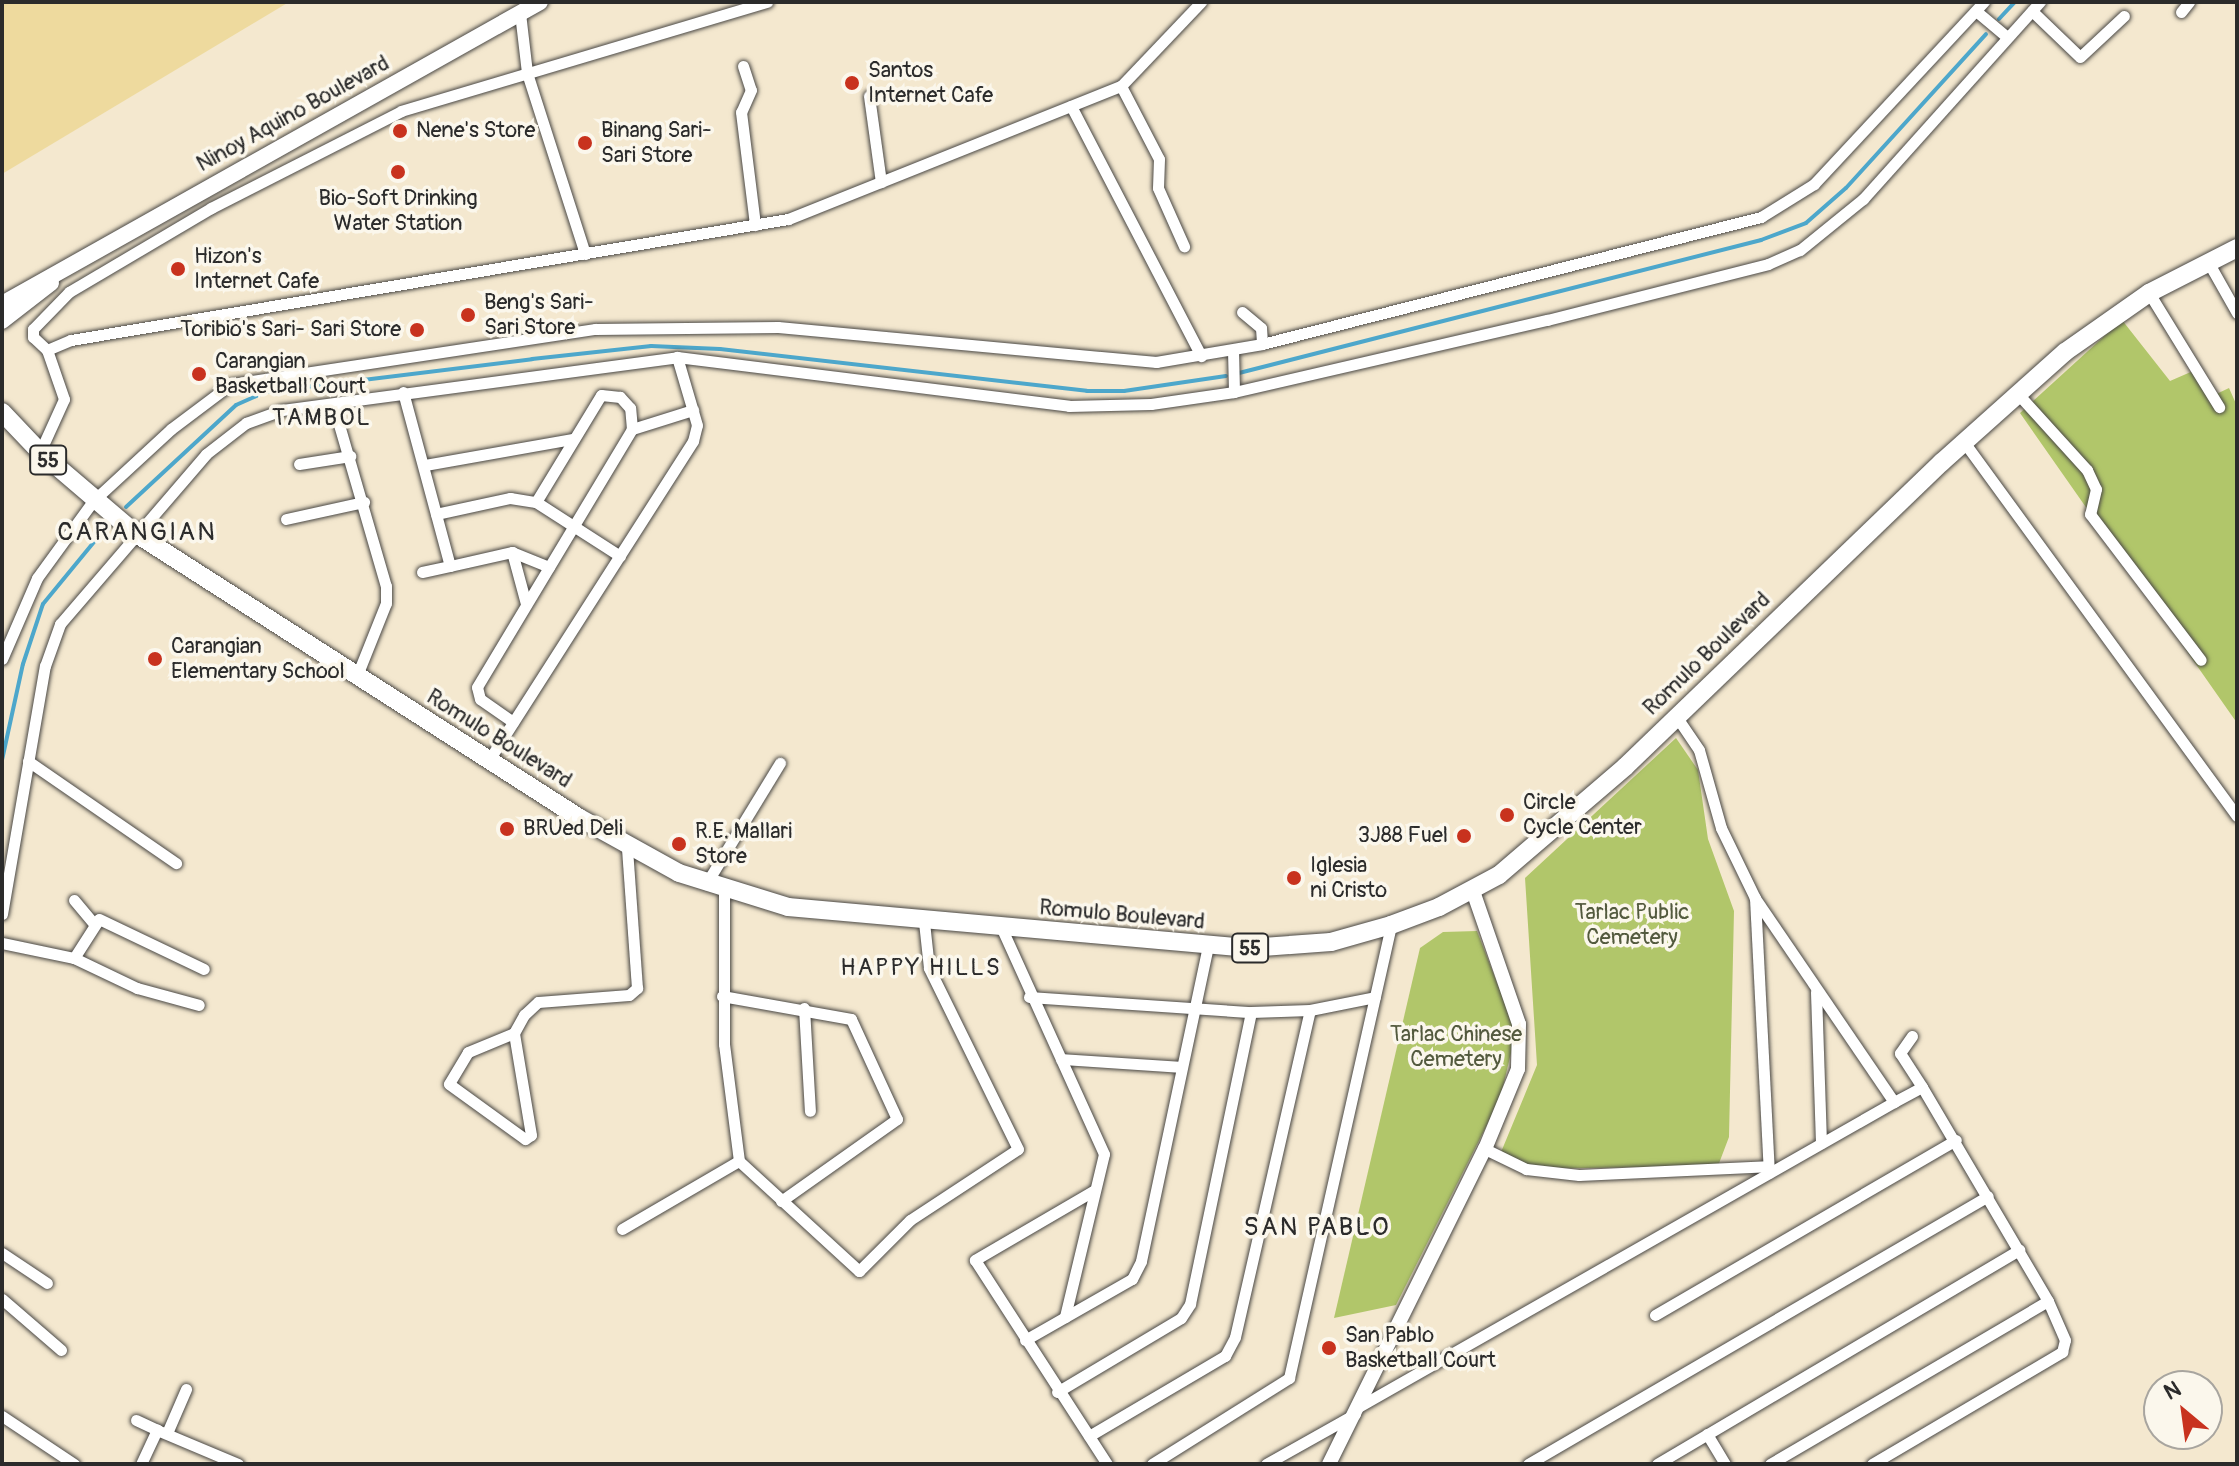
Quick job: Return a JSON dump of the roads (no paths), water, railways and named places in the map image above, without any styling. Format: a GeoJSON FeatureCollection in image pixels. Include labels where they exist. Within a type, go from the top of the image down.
{"type":"FeatureCollection","features":[{"type":"Feature","properties":{"kind":"highway","name":"Romulo Boulevard"},"geometry":{"type":"LineString","coordinates":[[2,412],[93,501],[135,533],[356,678],[627,847],[706,884],[788,907],[924,922],[1208,947],[1331,942],[1391,925],[1473,891],[1537,847],[1964,442],[2089,332],[2207,260],[2237,248]]}},
{"type":"Feature","properties":{"kind":"main road","name":"Ninoy Aquino Boulevard"},"geometry":{"type":"LineString","coordinates":[[2,304],[540,2]]}},
{"type":"Feature","properties":{"kind":"main road","name":"Ninoy Aquino Boulevard"},"geometry":{"type":"LineString","coordinates":[[2,321],[69,265]]}},
{"type":"Feature","properties":{"kind":"street"},"geometry":{"type":"LineString","coordinates":[[40,452],[64,399],[47,350],[33,337],[47,310],[211,208],[401,111],[767,2]]}},
{"type":"Feature","properties":{"kind":"street"},"geometry":{"type":"LineString","coordinates":[[47,350],[71,340],[788,219],[1121,86],[1201,2]]}},
{"type":"Feature","properties":{"kind":"street"},"geometry":{"type":"LineString","coordinates":[[2,659],[37,578],[93,501],[171,429],[231,384],[595,329],[778,327],[1156,362],[1233,350],[1761,217],[1814,184],[1980,6],[2007,37]]}},
{"type":"Feature","properties":{"kind":"street"},"geometry":{"type":"LineString","coordinates":[[2,914],[45,666],[60,624],[206,454],[246,423],[282,410],[677,357],[1069,406],[1151,404],[1234,392],[1547,320],[1768,264],[1800,250],[1863,199],[2036,6],[2080,57],[2124,16]]}},
{"type":"Feature","properties":{"kind":"street"},"geometry":{"type":"LineString","coordinates":[[520,13],[527,73],[585,254]]}},
{"type":"Feature","properties":{"kind":"street"},"geometry":{"type":"LineString","coordinates":[[743,66],[751,90],[741,112],[755,225]]}},
{"type":"Feature","properties":{"kind":"street"},"geometry":{"type":"LineString","coordinates":[[1121,86],[1159,159],[1158,188],[1184,246]]}},
{"type":"Feature","properties":{"kind":"street"},"geometry":{"type":"LineString","coordinates":[[869,96],[881,182]]}},
{"type":"Feature","properties":{"kind":"street"},"geometry":{"type":"LineString","coordinates":[[1071,106],[1201,356]]}},
{"type":"Feature","properties":{"kind":"street"},"geometry":{"type":"LineString","coordinates":[[2207,260],[2237,313]]}},
{"type":"Feature","properties":{"kind":"street"},"geometry":{"type":"LineString","coordinates":[[2149,293],[2219,407]]}},
{"type":"Feature","properties":{"kind":"street"},"geometry":{"type":"LineString","coordinates":[[1242,312],[1261,328],[1262,344]]}},
{"type":"Feature","properties":{"kind":"street"},"geometry":{"type":"LineString","coordinates":[[1233,350],[1234,392]]}},
{"type":"Feature","properties":{"kind":"street"},"geometry":{"type":"LineString","coordinates":[[489,760],[693,441],[697,425],[677,357]]}},
{"type":"Feature","properties":{"kind":"street"},"geometry":{"type":"LineString","coordinates":[[403,392],[450,566]]}},
{"type":"Feature","properties":{"kind":"street"},"geometry":{"type":"LineString","coordinates":[[513,722],[480,699],[477,687],[632,429],[630,408],[610,393],[601,395],[536,502]]}},
{"type":"Feature","properties":{"kind":"street"},"geometry":{"type":"LineString","coordinates":[[2018,394],[2087,470],[2096,489],[2090,514],[2201,660]]}},
{"type":"Feature","properties":{"kind":"street"},"geometry":{"type":"LineString","coordinates":[[333,404],[384,569],[386,603],[356,678]]}},
{"type":"Feature","properties":{"kind":"street"},"geometry":{"type":"LineString","coordinates":[[632,429],[693,410]]}},
{"type":"Feature","properties":{"kind":"street"},"geometry":{"type":"LineString","coordinates":[[425,465],[573,439]]}},
{"type":"Feature","properties":{"kind":"street"},"geometry":{"type":"LineString","coordinates":[[1964,442],[2237,816]]}},
{"type":"Feature","properties":{"kind":"street"},"geometry":{"type":"LineString","coordinates":[[299,464],[350,456]]}},
{"type":"Feature","properties":{"kind":"street"},"geometry":{"type":"LineString","coordinates":[[436,514],[510,498],[536,502],[620,556]]}},
{"type":"Feature","properties":{"kind":"street"},"geometry":{"type":"LineString","coordinates":[[286,519],[364,502]]}},
{"type":"Feature","properties":{"kind":"street"},"geometry":{"type":"LineString","coordinates":[[422,572],[512,552],[549,567]]}},
{"type":"Feature","properties":{"kind":"street"},"geometry":{"type":"LineString","coordinates":[[512,552],[526,604]]}},
{"type":"Feature","properties":{"kind":"street"},"geometry":{"type":"LineString","coordinates":[[1676,716],[1699,750],[1721,828],[1755,898],[1894,1102]]}},
{"type":"Feature","properties":{"kind":"street"},"geometry":{"type":"LineString","coordinates":[[28,761],[176,863]]}},
{"type":"Feature","properties":{"kind":"street"},"geometry":{"type":"LineString","coordinates":[[706,884],[780,763]]}},
{"type":"Feature","properties":{"kind":"street"},"geometry":{"type":"LineString","coordinates":[[514,1033],[531,1135],[525,1139],[449,1084],[468,1052],[514,1033],[538,1002],[634,992],[627,847]]}},
{"type":"Feature","properties":{"kind":"street"},"geometry":{"type":"LineString","coordinates":[[724,891],[722,996],[739,1161],[859,1271],[910,1220],[1018,1149],[929,968],[924,922]]}},
{"type":"Feature","properties":{"kind":"street"},"geometry":{"type":"LineString","coordinates":[[1329,1464],[1485,1149],[1518,1069],[1522,1042],[1473,891]]}},
{"type":"Feature","properties":{"kind":"street"},"geometry":{"type":"LineString","coordinates":[[1755,898],[1768,1170]]}},
{"type":"Feature","properties":{"kind":"street"},"geometry":{"type":"LineString","coordinates":[[74,900],[93,923]]}},
{"type":"Feature","properties":{"kind":"street"},"geometry":{"type":"LineString","coordinates":[[74,958],[93,923],[99,919],[204,969]]}},
{"type":"Feature","properties":{"kind":"street"},"geometry":{"type":"LineString","coordinates":[[1152,1464],[1289,1378],[1391,925]]}},
{"type":"Feature","properties":{"kind":"street"},"geometry":{"type":"LineString","coordinates":[[1002,929],[1029,997],[1101,1141],[1104,1167],[1093,1191],[1065,1317]]}},
{"type":"Feature","properties":{"kind":"street"},"geometry":{"type":"LineString","coordinates":[[2,943],[74,958],[137,988],[199,1005]]}},
{"type":"Feature","properties":{"kind":"street"},"geometry":{"type":"LineString","coordinates":[[1025,1340],[1132,1279],[1141,1261],[1208,947]]}},
{"type":"Feature","properties":{"kind":"street"},"geometry":{"type":"LineString","coordinates":[[1816,990],[1821,1143]]}},
{"type":"Feature","properties":{"kind":"street"},"geometry":{"type":"LineString","coordinates":[[722,996],[804,1008],[851,1019],[897,1119],[781,1201]]}},
{"type":"Feature","properties":{"kind":"street"},"geometry":{"type":"LineString","coordinates":[[1029,997],[1196,1005],[1251,1012],[1310,1010],[1375,997]]}},
{"type":"Feature","properties":{"kind":"street"},"geometry":{"type":"LineString","coordinates":[[804,1008],[810,1111]]}},
{"type":"Feature","properties":{"kind":"street"},"geometry":{"type":"LineString","coordinates":[[1089,1436],[1225,1356],[1235,1337],[1310,1010]]}},
{"type":"Feature","properties":{"kind":"street"},"geometry":{"type":"LineString","coordinates":[[1057,1392],[1181,1318],[1190,1304],[1251,1012]]}},
{"type":"Feature","properties":{"kind":"street"},"geometry":{"type":"LineString","coordinates":[[1872,1464],[2062,1352],[2065,1340],[2048,1301],[1956,1140],[1900,1053],[1912,1036]]}},
{"type":"Feature","properties":{"kind":"street"},"geometry":{"type":"LineString","coordinates":[[1061,1059],[1181,1067]]}},
{"type":"Feature","properties":{"kind":"street"},"geometry":{"type":"LineString","coordinates":[[1266,1464],[1768,1170],[1922,1087]]}},
{"type":"Feature","properties":{"kind":"street"},"geometry":{"type":"LineString","coordinates":[[1655,1315],[1956,1140]]}},
{"type":"Feature","properties":{"kind":"street"},"geometry":{"type":"LineString","coordinates":[[1485,1149],[1526,1169],[1579,1175],[1768,1170]]}},
{"type":"Feature","properties":{"kind":"street"},"geometry":{"type":"LineString","coordinates":[[622,1229],[739,1161]]}},
{"type":"Feature","properties":{"kind":"street"},"geometry":{"type":"LineString","coordinates":[[1093,1191],[975,1260],[1057,1392],[1107,1464]]}},
{"type":"Feature","properties":{"kind":"street"},"geometry":{"type":"LineString","coordinates":[[1528,1464],[1988,1196]]}},
{"type":"Feature","properties":{"kind":"street"},"geometry":{"type":"LineString","coordinates":[[1657,1464],[2019,1250]]}},
{"type":"Feature","properties":{"kind":"street"},"geometry":{"type":"LineString","coordinates":[[2,1253],[47,1283]]}},
{"type":"Feature","properties":{"kind":"street"},"geometry":{"type":"LineString","coordinates":[[2,1299],[61,1350]]}},
{"type":"Feature","properties":{"kind":"street"},"geometry":{"type":"LineString","coordinates":[[1770,1464],[2048,1301]]}},
{"type":"Feature","properties":{"kind":"street"},"geometry":{"type":"LineString","coordinates":[[141,1464],[186,1389]]}},
{"type":"Feature","properties":{"kind":"street"},"geometry":{"type":"LineString","coordinates":[[2,1416],[74,1464]]}},
{"type":"Feature","properties":{"kind":"street"},"geometry":{"type":"LineString","coordinates":[[136,1420],[238,1464]]}},
{"type":"Feature","properties":{"kind":"street"},"geometry":{"type":"LineString","coordinates":[[1707,1434],[1725,1464]]}},
{"type":"Feature","properties":{"kind":"waterway"},"geometry":{"type":"LineString","coordinates":[[1999,19],[2015,2]]}},
{"type":"Feature","properties":{"kind":"waterway"},"geometry":{"type":"LineString","coordinates":[[1239,373],[1761,240],[1806,223],[1846,188],[1986,34]]}},
{"type":"Feature","properties":{"kind":"waterway"},"geometry":{"type":"LineString","coordinates":[[126,507],[236,405],[265,392],[532,359],[651,346],[720,349],[1087,391],[1124,391],[1226,376]]}},
{"type":"Feature","properties":{"kind":"waterway"},"geometry":{"type":"LineString","coordinates":[[2,760],[23,664],[43,604],[108,525]]}},
{"type":"Feature","properties":{"kind":"place","name":"Santos Internet Cafe"},"geometry":{"type":"Point","coordinates":[852,83]}},
{"type":"Feature","properties":{"kind":"place","name":"Nene's Store"},"geometry":{"type":"Point","coordinates":[400,131]}},
{"type":"Feature","properties":{"kind":"place","name":"Binang Sari- Sari Store"},"geometry":{"type":"Point","coordinates":[585,143]}},
{"type":"Feature","properties":{"kind":"place","name":"Bio-Soft Drinking Water Station"},"geometry":{"type":"Point","coordinates":[398,172]}},
{"type":"Feature","properties":{"kind":"place","name":"Hizon's Internet Cafe"},"geometry":{"type":"Point","coordinates":[178,269]}},
{"type":"Feature","properties":{"kind":"place","name":"Beng's Sari- Sari Store"},"geometry":{"type":"Point","coordinates":[468,315]}},
{"type":"Feature","properties":{"kind":"place","name":"Toribio's Sari- Sari Store"},"geometry":{"type":"Point","coordinates":[417,330]}},
{"type":"Feature","properties":{"kind":"place","name":"Carangian Basketball Court"},"geometry":{"type":"Point","coordinates":[199,374]}},
{"type":"Feature","properties":{"kind":"place","name":"Carangian Elementary School"},"geometry":{"type":"Point","coordinates":[155,659]}},
{"type":"Feature","properties":{"kind":"place","name":"Circle Cycle Center"},"geometry":{"type":"Point","coordinates":[1507,815]}},
{"type":"Feature","properties":{"kind":"place","name":"BRUed Deli"},"geometry":{"type":"Point","coordinates":[507,829]}},
{"type":"Feature","properties":{"kind":"place","name":"3J88 Fuel"},"geometry":{"type":"Point","coordinates":[1464,836]}},
{"type":"Feature","properties":{"kind":"place","name":"R.E. Mallari Store"},"geometry":{"type":"Point","coordinates":[679,844]}},
{"type":"Feature","properties":{"kind":"place","name":"Iglesia ni Cristo"},"geometry":{"type":"Point","coordinates":[1294,878]}},
{"type":"Feature","properties":{"kind":"place","name":"San Pablo Basketball Court"},"geometry":{"type":"Point","coordinates":[1329,1348]}},
{"type":"Feature","properties":{"kind":"district","name":"TAMBOL"},"geometry":{"type":"Point","coordinates":[322,418]}},
{"type":"Feature","properties":{"kind":"district","name":"CARANGIAN"},"geometry":{"type":"Point","coordinates":[137,533]}},
{"type":"Feature","properties":{"kind":"district","name":"HAPPY HILLS"},"geometry":{"type":"Point","coordinates":[921,968]}},
{"type":"Feature","properties":{"kind":"district","name":"SAN PABLO"},"geometry":{"type":"Point","coordinates":[1317,1228]}},
{"type":"Feature","properties":{"kind":"park label","name":"Tarlac Public Cemetery"},"geometry":{"type":"Point","coordinates":[1632,924]}},
{"type":"Feature","properties":{"kind":"park label","name":"Tarlac Chinese Cemetery"},"geometry":{"type":"Point","coordinates":[1456,1046]}}]}
